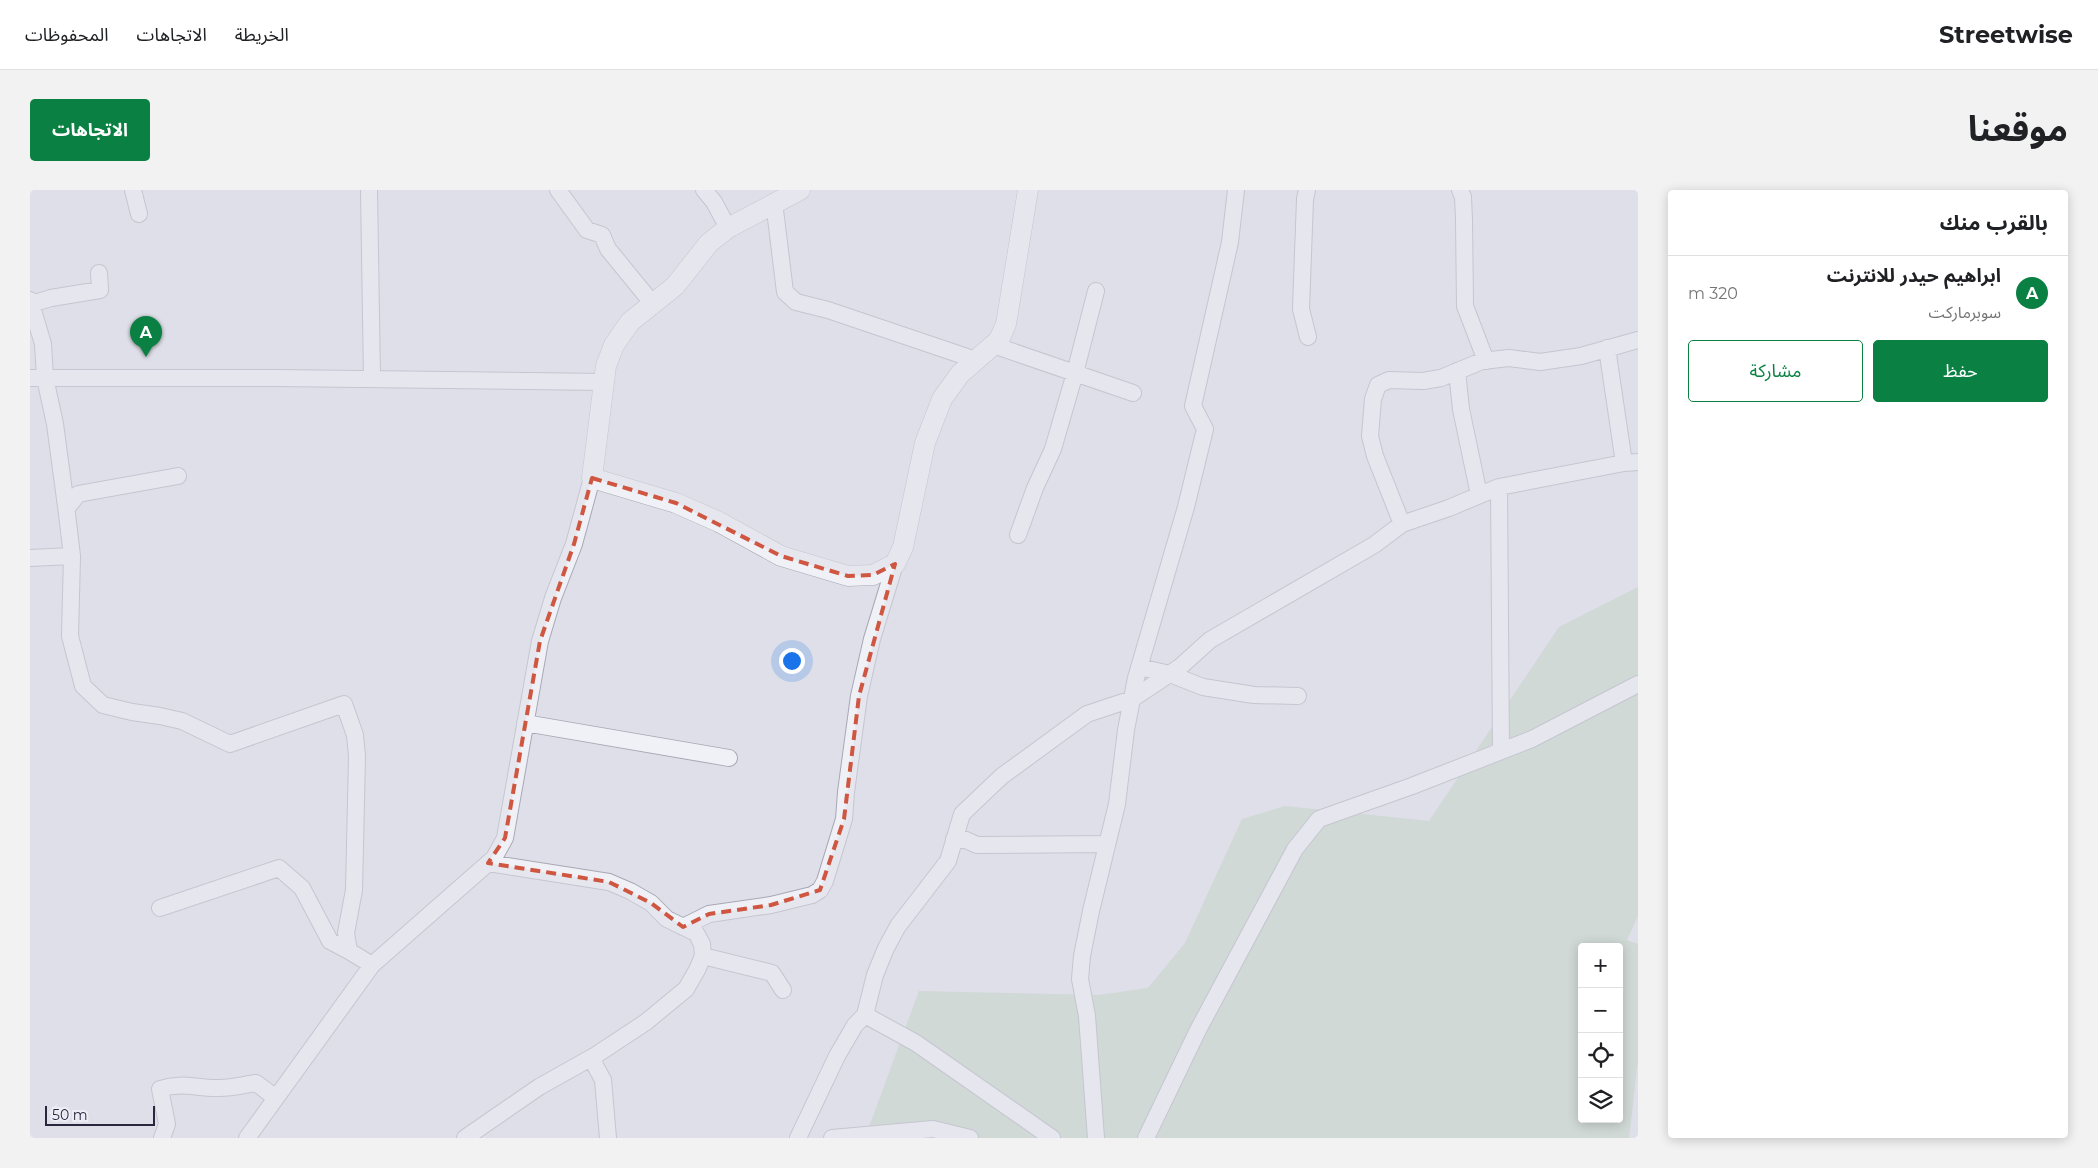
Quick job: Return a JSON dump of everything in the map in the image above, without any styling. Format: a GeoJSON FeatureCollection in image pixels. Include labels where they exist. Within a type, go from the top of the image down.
{"type":"FeatureCollection","features":[{"type":"Feature","properties":{"kind":"street"},"geometry":{"type":"LineString","coordinates":[[133,190],[139,214]]}},
{"type":"Feature","properties":{"kind":"street"},"geometry":{"type":"LineString","coordinates":[[369,190],[372,379]]}},
{"type":"Feature","properties":{"kind":"street"},"geometry":{"type":"LineString","coordinates":[[558,190],[587,230],[602,235],[608,249],[653,304]]}},
{"type":"Feature","properties":{"kind":"street"},"geometry":{"type":"LineString","coordinates":[[704,190],[714,202],[728,228]]}},
{"type":"Feature","properties":{"kind":"street"},"geometry":{"type":"LineString","coordinates":[[247,1138],[372,965],[494,858],[505,838],[540,641],[553,598],[574,544],[592,478],[606,366],[614,345],[630,322],[675,286],[709,244],[728,228],[774,202],[800,190]]}},
{"type":"Feature","properties":{"kind":"street"},"geometry":{"type":"LineString","coordinates":[[683,927],[709,914],[771,905],[812,895],[820,890],[835,852],[844,819],[859,696],[872,640],[894,564],[904,547],[925,443],[942,399],[960,374],[998,340],[1006,324],[1028,190]]}},
{"type":"Feature","properties":{"kind":"street"},"geometry":{"type":"LineString","coordinates":[[1096,1138],[1087,1016],[1080,979],[1091,911],[1117,804],[1126,730],[1139,667],[1186,507],[1205,429],[1193,406],[1230,242],[1236,190]]}},
{"type":"Feature","properties":{"kind":"street"},"geometry":{"type":"LineString","coordinates":[[1307,190],[1305,199],[1301,309],[1308,337]]}},
{"type":"Feature","properties":{"kind":"street"},"geometry":{"type":"LineString","coordinates":[[1460,190],[1464,205],[1465,306],[1486,361]]}},
{"type":"Feature","properties":{"kind":"street"},"geometry":{"type":"LineString","coordinates":[[774,202],[785,292],[796,302],[828,310],[976,360]]}},
{"type":"Feature","properties":{"kind":"street"},"geometry":{"type":"LineString","coordinates":[[99,273],[100,290],[30,302],[43,344],[37,378],[55,424],[72,556],[70,636],[83,686],[103,704],[132,712],[182,721],[230,744],[344,704],[355,735],[357,756],[354,890],[346,933],[349,951]]}},
{"type":"Feature","properties":{"kind":"street"},"geometry":{"type":"LineString","coordinates":[[1018,535],[1035,488],[1053,449],[1096,291]]}},
{"type":"Feature","properties":{"kind":"street"},"geometry":{"type":"LineString","coordinates":[[1402,524],[1375,456],[1370,436],[1372,399],[1378,385],[1384,381],[1404,379],[1423,381],[1441,378],[1486,361],[1509,358],[1540,362],[1581,356],[1638,340]]}},
{"type":"Feature","properties":{"kind":"street"},"geometry":{"type":"LineString","coordinates":[[993,345],[1133,393]]}},
{"type":"Feature","properties":{"kind":"street"},"geometry":{"type":"LineString","coordinates":[[804,1137],[836,1056],[855,1025],[865,1016],[875,975],[886,948],[898,926],[948,861],[962,814],[1002,776],[1087,714],[1132,699],[1170,674],[1210,640],[1366,550],[1402,524],[1499,487],[1631,462],[1607,348]]}},
{"type":"Feature","properties":{"kind":"street"},"geometry":{"type":"LineString","coordinates":[[1457,371],[1461,409],[1479,495]]}},
{"type":"Feature","properties":{"kind":"street"},"geometry":{"type":"LineString","coordinates":[[37,378],[604,382]]}},
{"type":"Feature","properties":{"kind":"street"},"geometry":{"type":"LineString","coordinates":[[66,508],[78,494],[178,476]]}},
{"type":"Feature","properties":{"kind":"street"},"geometry":{"type":"LineString","coordinates":[[592,478],[676,503],[719,522],[781,556],[848,576],[873,575],[894,564]]}},
{"type":"Feature","properties":{"kind":"street"},"geometry":{"type":"LineString","coordinates":[[1499,487],[1501,751]]}},
{"type":"Feature","properties":{"kind":"street"},"geometry":{"type":"LineString","coordinates":[[30,558],[72,556]]}},
{"type":"Feature","properties":{"kind":"street"},"geometry":{"type":"LineString","coordinates":[[1139,667],[1170,674],[1203,687],[1254,695],[1298,696]]}},
{"type":"Feature","properties":{"kind":"street"},"geometry":{"type":"LineString","coordinates":[[1146,1138],[1207,1013],[1295,849],[1320,819],[1412,786],[1532,739],[1638,684]]}},
{"type":"Feature","properties":{"kind":"street"},"geometry":{"type":"LineString","coordinates":[[525,723],[729,758]]}},
{"type":"Feature","properties":{"kind":"street"},"geometry":{"type":"LineString","coordinates":[[954,839],[966,840],[977,846],[1108,844]]}},
{"type":"Feature","properties":{"kind":"street"},"geometry":{"type":"LineString","coordinates":[[465,1138],[539,1087],[591,1058],[646,1022],[686,989],[703,956],[702,944],[696,933],[667,918],[651,903],[630,891],[609,882],[488,863]]}},
{"type":"Feature","properties":{"kind":"street"},"geometry":{"type":"LineString","coordinates":[[160,908],[279,868],[302,888],[330,941],[372,965]]}},
{"type":"Feature","properties":{"kind":"street"},"geometry":{"type":"LineString","coordinates":[[703,956],[772,973],[783,990]]}},
{"type":"Feature","properties":{"kind":"street"},"geometry":{"type":"LineString","coordinates":[[865,1016],[916,1043],[1052,1138]]}},
{"type":"Feature","properties":{"kind":"street"},"geometry":{"type":"LineString","coordinates":[[591,1058],[603,1080],[608,1138]]}},
{"type":"Feature","properties":{"kind":"street"},"geometry":{"type":"LineString","coordinates":[[162,1138],[167,1124],[160,1089],[170,1086],[189,1085],[217,1088],[256,1083],[276,1098]]}},
{"type":"Feature","properties":{"kind":"street"},"geometry":{"type":"LineString","coordinates":[[832,1138],[933,1129],[970,1138]]}},
{"type":"Feature","properties":{"kind":"highlighted area"},"geometry":{"type":"Polygon","coordinates":[[[592,478],[676,503],[781,556],[848,576],[873,575],[895,564],[859,696],[844,819],[820,890],[771,905],[709,914],[683,927],[651,903],[609,882],[488,863],[505,838],[540,641],[574,544],[592,478]]]}},
{"type":"Feature","properties":{"kind":"green space"},"geometry":{"type":"Polygon","coordinates":[[[1638,587],[1638,916],[1627,940],[1638,944],[1638,1060],[1629,1138],[865,1138],[919,991],[1099,995],[1148,988],[1185,943],[1242,819],[1285,806],[1429,821],[1559,627],[1638,587]]]}},
{"type":"Feature","properties":{"kind":"place","name":"ابراهيم حيدر للانترنت"},"geometry":{"type":"Point","coordinates":[146,357]}}]}
